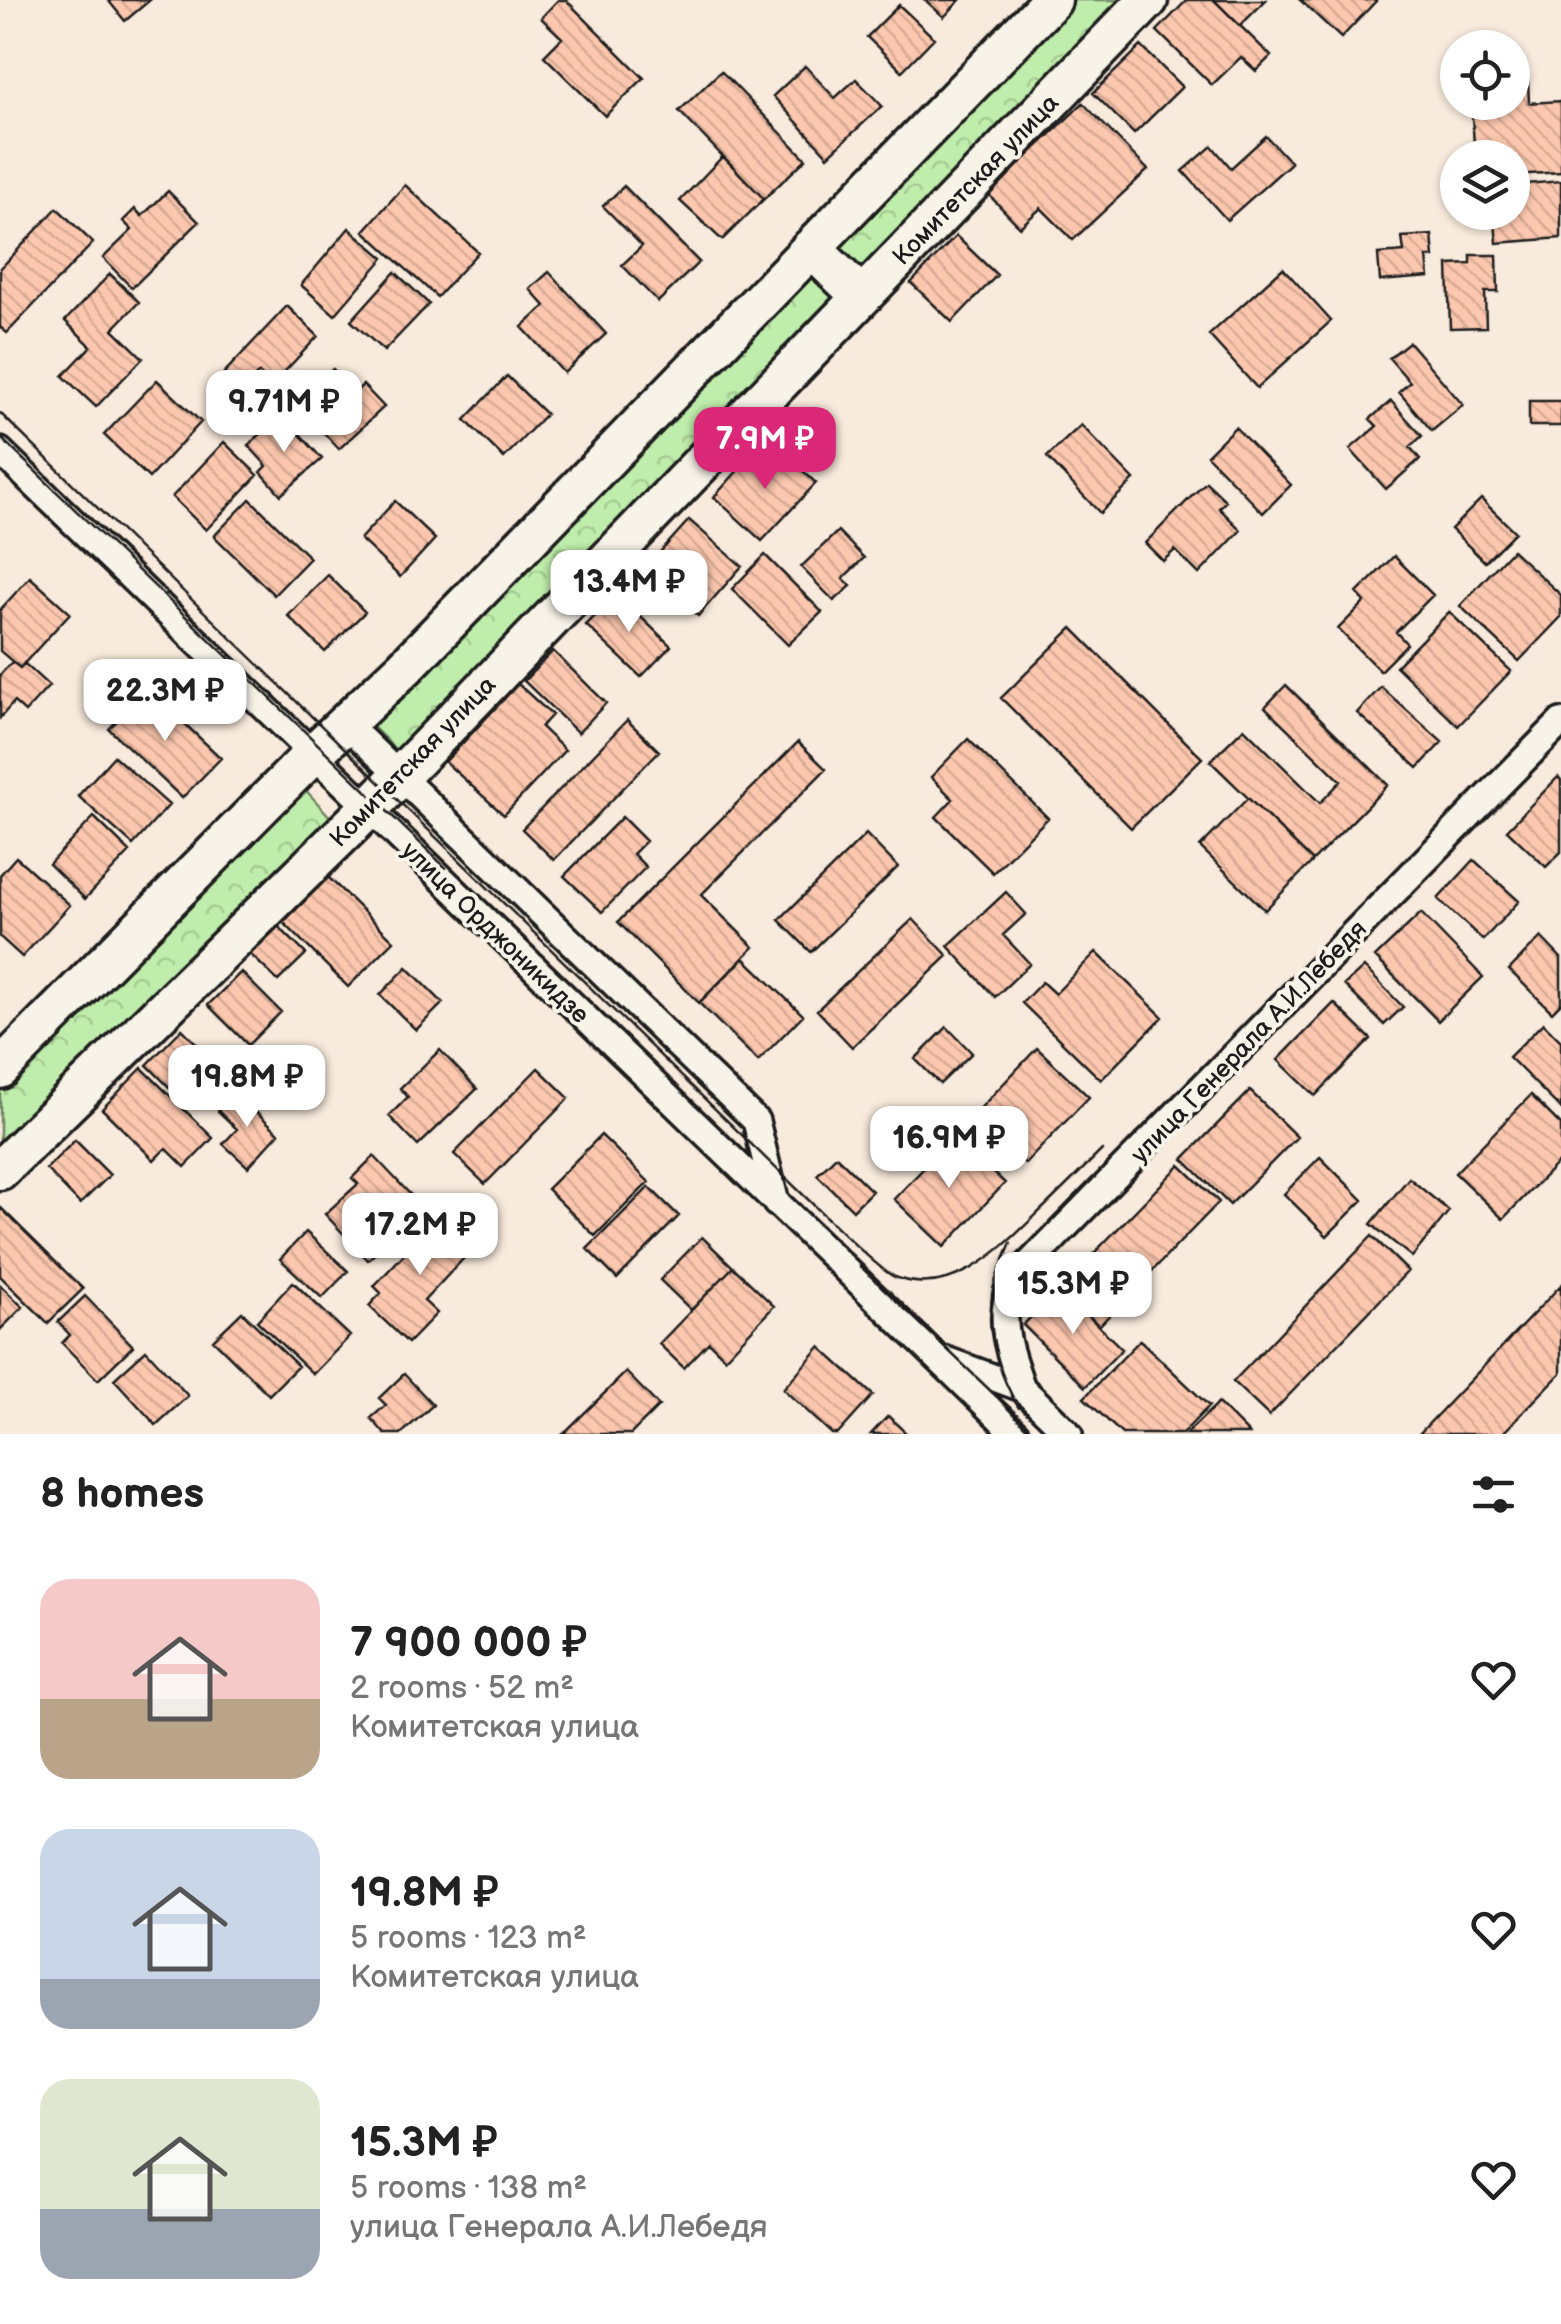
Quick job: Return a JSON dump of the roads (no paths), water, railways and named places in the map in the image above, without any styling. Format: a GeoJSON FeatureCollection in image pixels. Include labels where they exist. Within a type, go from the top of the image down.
{"type":"FeatureCollection","features":[{"type":"Feature","properties":{"kind":"street"},"geometry":{"type":"LineString","coordinates":[[0,1069],[344,723],[405,667],[1052,0]]}},
{"type":"Feature","properties":{"kind":"street","name":"Комитетская улица"},"geometry":{"type":"LineString","coordinates":[[0,1170],[368,808],[1148,0]]}},
{"type":"Feature","properties":{"kind":"street"},"geometry":{"type":"LineString","coordinates":[[812,248],[861,296]]}},
{"type":"Feature","properties":{"kind":"street","name":"улица Орджоникидзе"},"geometry":{"type":"LineString","coordinates":[[0,451],[1016,1434]]}},
{"type":"Feature","properties":{"kind":"street","name":"улица Генерала А.И.Лебедя"},"geometry":{"type":"LineString","coordinates":[[1022,1388],[1010,1355],[1005,1323],[1006,1302],[1020,1274],[1561,722]]}},
{"type":"Feature","properties":{"kind":"street","name":"улица Орджоникидзе"},"geometry":{"type":"LineString","coordinates":[[344,723],[756,1120],[776,1204]]}},
{"type":"Feature","properties":{"kind":"street","name":"улица Орджоникидзе"},"geometry":{"type":"LineString","coordinates":[[935,1356],[1022,1388],[1069,1434]]}},
{"type":"Feature","properties":{"kind":"tram line"},"geometry":{"type":"LineString","coordinates":[[0,413],[888,1273],[917,1282],[938,1281],[976,1266],[1011,1239],[1102,1150]]}},
{"type":"Feature","properties":{"kind":"tram line"},"geometry":{"type":"LineString","coordinates":[[0,437],[446,868]]}},
{"type":"Feature","properties":{"kind":"tram line"},"geometry":{"type":"LineString","coordinates":[[1011,1243],[997,1275],[991,1310],[1000,1368],[1019,1408]]}},
{"type":"Feature","properties":{"kind":"tram line"},"geometry":{"type":"LineString","coordinates":[[860,1266],[1032,1434]]}}]}
